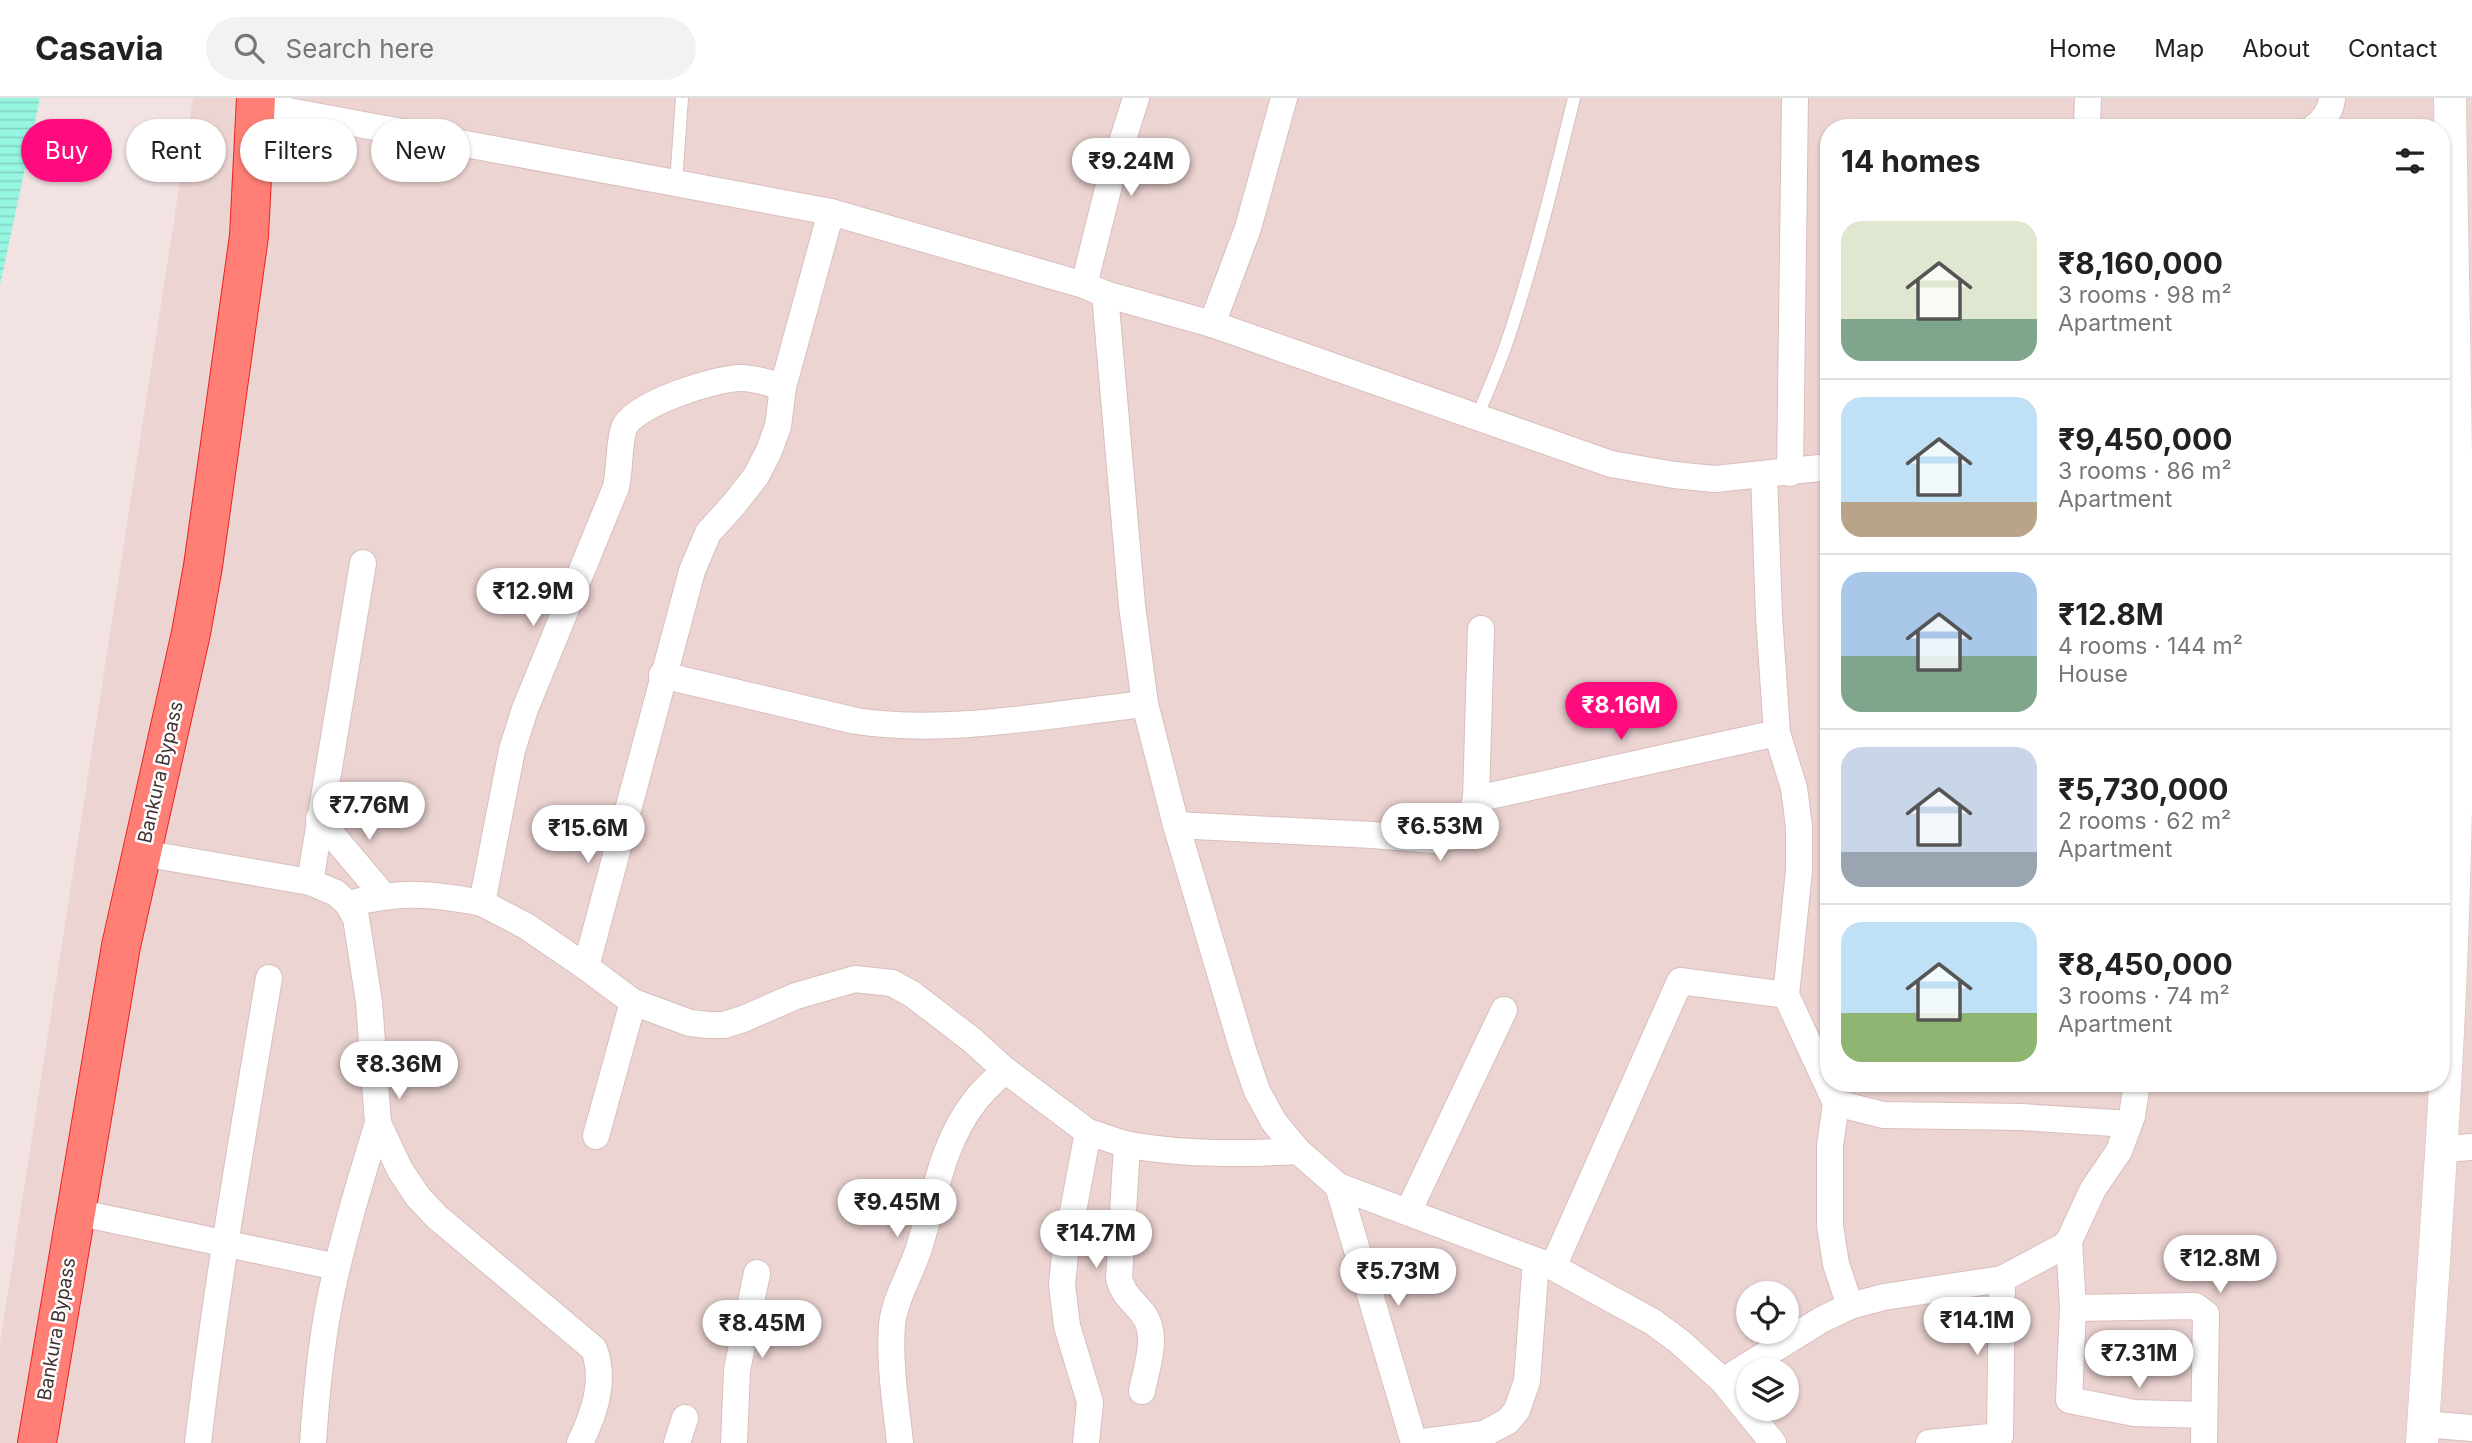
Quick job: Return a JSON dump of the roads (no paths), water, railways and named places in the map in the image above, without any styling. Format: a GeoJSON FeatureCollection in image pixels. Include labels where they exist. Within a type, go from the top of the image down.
{"type":"FeatureCollection","features":[{"type":"Feature","properties":{"kind":"highway","name":"Bankura Bypass"},"geometry":{"type":"LineString","coordinates":[[37,1443],[121,946],[191,633],[203,566],[249,236],[256,101]]}},
{"type":"Feature","properties":{"kind":"street"},"geometry":{"type":"LineString","coordinates":[[1136,98],[1111,177],[1094,290],[1144,704],[1176,825],[1257,1091],[1274,1122],[1297,1151],[1338,1186],[1544,1264],[1653,1322],[1680,1342],[1723,1381],[1773,1443]]}},
{"type":"Feature","properties":{"kind":"street"},"geometry":{"type":"LineString","coordinates":[[1212,324],[1248,228],[1284,98]]}},
{"type":"Feature","properties":{"kind":"street"},"geometry":{"type":"LineString","coordinates":[[1795,98],[1769,616],[1777,733],[1794,788],[1799,827],[1799,872],[1786,995],[1820,1068]]}},
{"type":"Feature","properties":{"kind":"street"},"geometry":{"type":"LineString","coordinates":[[2087,119],[2088,98]]}},
{"type":"Feature","properties":{"kind":"street"},"geometry":{"type":"LineString","coordinates":[[2323,119],[2331,107],[2332,98]]}},
{"type":"Feature","properties":{"kind":"street"},"geometry":{"type":"LineString","coordinates":[[2450,98],[2464,757],[2450,888]]}},
{"type":"Feature","properties":{"kind":"street"},"geometry":{"type":"LineString","coordinates":[[256,101],[831,212],[1212,324],[1611,464],[1715,479],[1820,468]]}},
{"type":"Feature","properties":{"kind":"street"},"geometry":{"type":"LineString","coordinates":[[586,967],[662,675],[699,549],[708,533],[756,476],[769,451],[778,426],[783,387],[831,212]]}},
{"type":"Feature","properties":{"kind":"street"},"geometry":{"type":"LineString","coordinates":[[482,903],[512,750],[525,709],[616,487],[621,469],[625,426],[636,414],[672,396],[717,381],[753,379],[783,387]]}},
{"type":"Feature","properties":{"kind":"street"},"geometry":{"type":"LineString","coordinates":[[310,882],[363,563]]}},
{"type":"Feature","properties":{"kind":"street"},"geometry":{"type":"LineString","coordinates":[[1176,825],[1434,840],[1452,837],[1469,821],[1476,799],[1481,629]]}},
{"type":"Feature","properties":{"kind":"street"},"geometry":{"type":"LineString","coordinates":[[662,675],[885,726],[978,723],[1144,704]]}},
{"type":"Feature","properties":{"kind":"street"},"geometry":{"type":"LineString","coordinates":[[1476,799],[1777,733]]}},
{"type":"Feature","properties":{"kind":"street"},"geometry":{"type":"LineString","coordinates":[[319,819],[383,895]]}},
{"type":"Feature","properties":{"kind":"street"},"geometry":{"type":"LineString","coordinates":[[142,853],[310,882],[336,893],[348,904],[356,918],[369,1002],[378,1123],[400,1170],[418,1197],[437,1217],[594,1349],[600,1365],[600,1383],[587,1429],[580,1443]]}},
{"type":"Feature","properties":{"kind":"street"},"geometry":{"type":"LineString","coordinates":[[348,904],[383,895],[442,895],[482,903],[526,926],[633,1002],[690,1023],[724,1025],[796,996],[855,979],[892,983],[912,994],[972,1040],[1005,1070],[1088,1132],[1127,1145],[1211,1154],[1297,1151]]}},
{"type":"Feature","properties":{"kind":"street"},"geometry":{"type":"LineString","coordinates":[[198,1443],[208,1349],[224,1243],[269,978]]}},
{"type":"Feature","properties":{"kind":"street"},"geometry":{"type":"LineString","coordinates":[[1338,1186],[1415,1443],[1483,1434],[1508,1421],[1517,1410],[1527,1381],[1544,1264],[1680,981],[1786,995]]}},
{"type":"Feature","properties":{"kind":"street"},"geometry":{"type":"LineString","coordinates":[[2450,986],[2457,1148],[2422,1434],[2472,1428]]}},
{"type":"Feature","properties":{"kind":"street"},"geometry":{"type":"LineString","coordinates":[[596,1136],[633,1002]]}},
{"type":"Feature","properties":{"kind":"street"},"geometry":{"type":"LineString","coordinates":[[1408,1212],[1504,1010]]}},
{"type":"Feature","properties":{"kind":"street"},"geometry":{"type":"LineString","coordinates":[[900,1443],[892,1349],[892,1325],[897,1302],[919,1247],[932,1196],[960,1122],[976,1099],[1005,1070]]}},
{"type":"Feature","properties":{"kind":"street"},"geometry":{"type":"LineString","coordinates":[[1831,1092],[1836,1103],[1830,1146],[1829,1226],[1836,1264],[1850,1306]]}},
{"type":"Feature","properties":{"kind":"street"},"geometry":{"type":"LineString","coordinates":[[2135,1092],[2129,1124],[2119,1151],[2093,1189],[2069,1241],[2073,1308],[2069,1400],[2134,1413],[2204,1415]]}},
{"type":"Feature","properties":{"kind":"street"},"geometry":{"type":"LineString","coordinates":[[1836,1103],[1883,1115],[1995,1116],[2129,1124]]}},
{"type":"Feature","properties":{"kind":"street"},"geometry":{"type":"LineString","coordinates":[[313,1443],[320,1365],[337,1267],[349,1216],[378,1123]]}},
{"type":"Feature","properties":{"kind":"street"},"geometry":{"type":"LineString","coordinates":[[1086,1443],[1090,1402],[1067,1326],[1062,1285],[1065,1254],[1088,1132]]}},
{"type":"Feature","properties":{"kind":"street"},"geometry":{"type":"LineString","coordinates":[[1127,1145],[1119,1279],[1127,1299],[1144,1316],[1149,1327],[1150,1349],[1142,1391]]}},
{"type":"Feature","properties":{"kind":"street"},"geometry":{"type":"LineString","coordinates":[[76,1212],[337,1267]]}},
{"type":"Feature","properties":{"kind":"street"},"geometry":{"type":"LineString","coordinates":[[1723,1381],[1821,1320],[1850,1306],[1884,1297],[2002,1279],[2049,1255],[2069,1241]]}},
{"type":"Feature","properties":{"kind":"street"},"geometry":{"type":"LineString","coordinates":[[734,1443],[737,1370],[757,1273]]}},
{"type":"Feature","properties":{"kind":"street"},"geometry":{"type":"LineString","coordinates":[[1929,1443],[2000,1436],[2002,1279]]}},
{"type":"Feature","properties":{"kind":"street"},"geometry":{"type":"LineString","coordinates":[[2073,1308],[2195,1306],[2206,1314],[2204,1443]]}},
{"type":"Feature","properties":{"kind":"lane"},"geometry":{"type":"LineString","coordinates":[[676,183],[682,98]]}},
{"type":"Feature","properties":{"kind":"lane"},"geometry":{"type":"LineString","coordinates":[[1477,417],[1506,345],[1524,289],[1574,98]]}}]}
